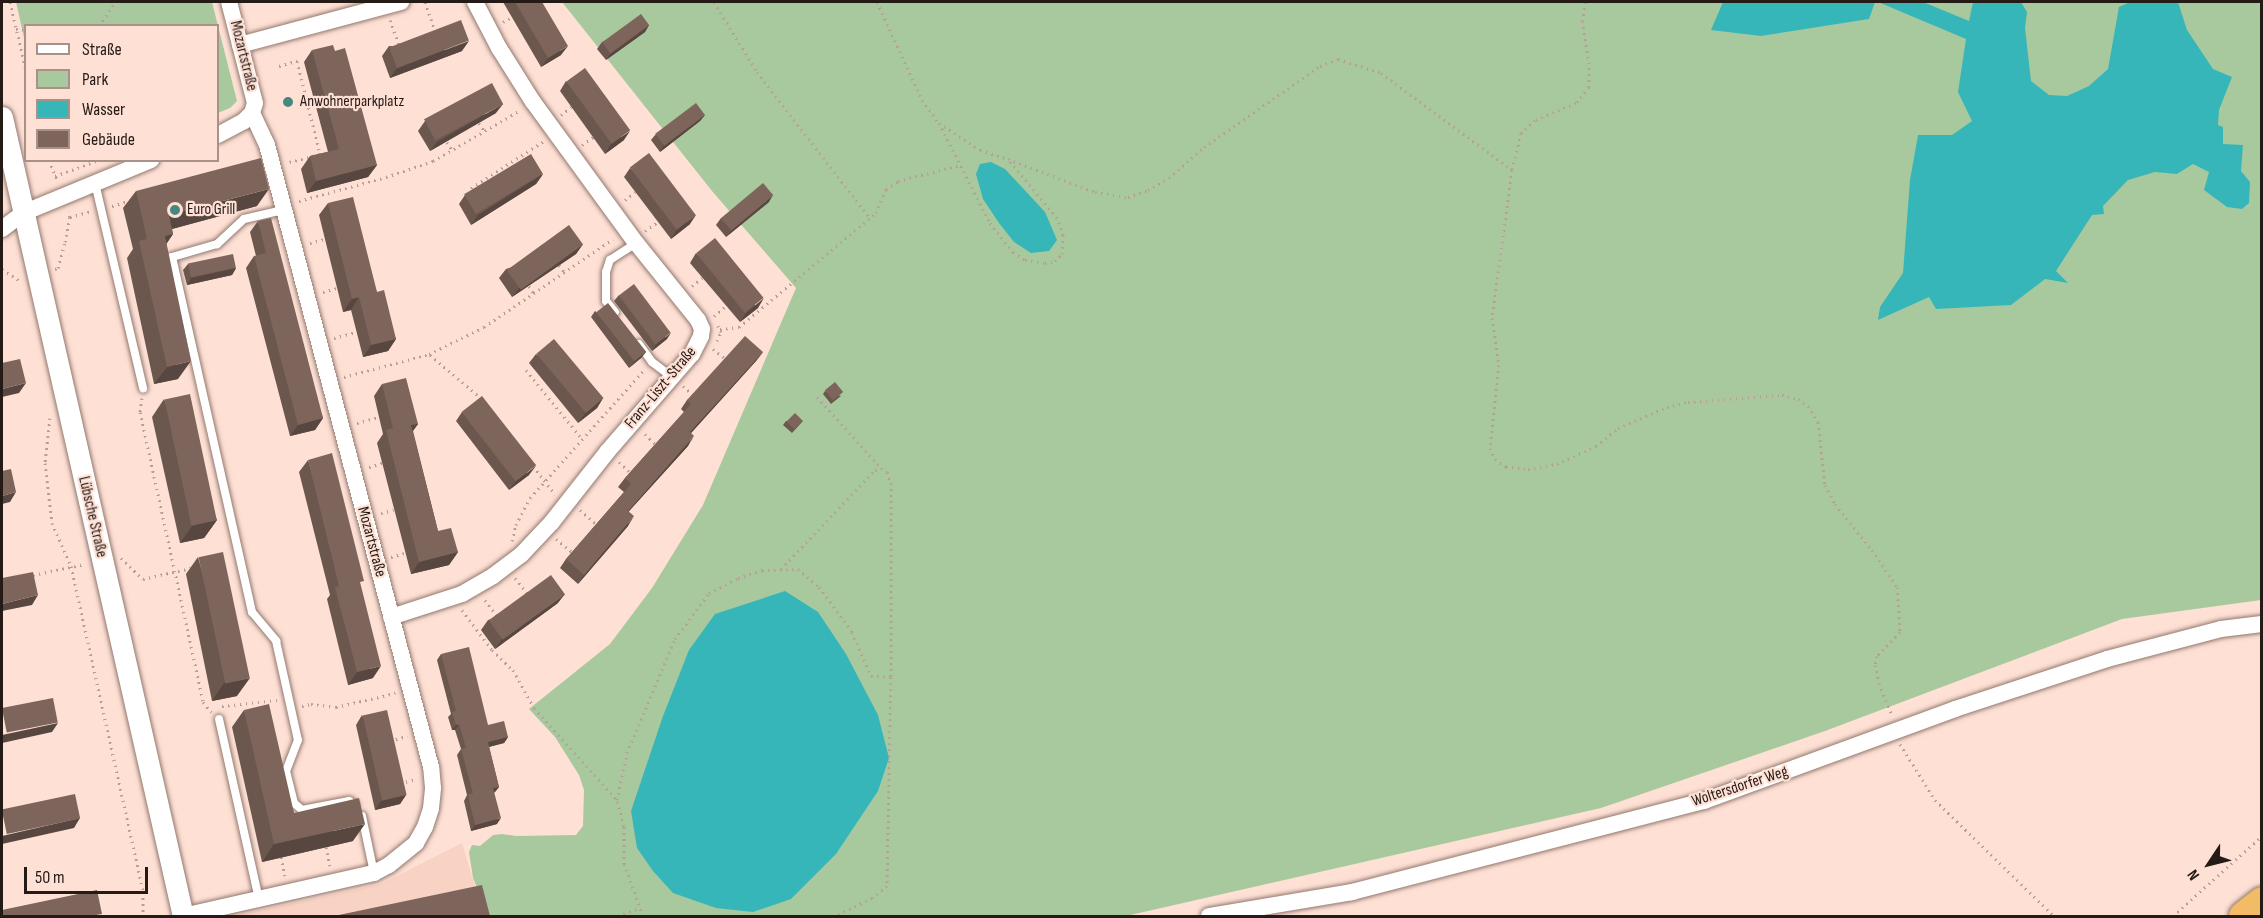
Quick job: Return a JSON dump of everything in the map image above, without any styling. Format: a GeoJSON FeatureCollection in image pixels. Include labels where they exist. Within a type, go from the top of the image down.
{"type":"FeatureCollection","features":[{"type":"Feature","properties":{"kind":"highway"},"geometry":{"type":"LineString","coordinates":[[2243,916],[2262,900]]}},
{"type":"Feature","properties":{"kind":"street","name":"Mozartstraße"},"geometry":{"type":"LineString","coordinates":[[183,916],[257,892],[373,865],[404,855],[416,843],[431,808],[433,788],[430,767],[288,206],[267,144],[252,113],[255,103],[229,2]]}},
{"type":"Feature","properties":{"kind":"street","name":"Franz-Liszt-Straße"},"geometry":{"type":"LineString","coordinates":[[391,616],[462,594],[511,569],[534,543],[572,511],[608,452],[674,385],[692,354],[702,329],[640,233],[560,128],[533,102],[499,48],[475,2]]}},
{"type":"Feature","properties":{"kind":"street"},"geometry":{"type":"LineString","coordinates":[[240,45],[393,4]]}},
{"type":"Feature","properties":{"kind":"street"},"geometry":{"type":"LineString","coordinates":[[219,134],[244,122],[252,113]]}},
{"type":"Feature","properties":{"kind":"street","name":"Lübsche Straße"},"geometry":{"type":"LineString","coordinates":[[2,117],[183,916]]}},
{"type":"Feature","properties":{"kind":"street"},"geometry":{"type":"LineString","coordinates":[[2,229],[23,213],[147,162]]}},
{"type":"Feature","properties":{"kind":"street","name":"Woltersdorfer Weg"},"geometry":{"type":"LineString","coordinates":[[1209,916],[1352,892],[1704,801],[1955,710],[2107,659],[2221,629],[2262,624]]}},
{"type":"Feature","properties":{"kind":"lane"},"geometry":{"type":"LineString","coordinates":[[95,182],[143,388]]}},
{"type":"Feature","properties":{"kind":"lane"},"geometry":{"type":"LineString","coordinates":[[288,206],[244,219],[217,244],[172,258],[252,612],[276,640],[298,740],[286,771],[294,802],[302,810],[349,801],[359,808],[373,865]]}},
{"type":"Feature","properties":{"kind":"lane"},"geometry":{"type":"LineString","coordinates":[[619,318],[606,301],[606,272],[610,260],[640,233]]}},
{"type":"Feature","properties":{"kind":"lane"},"geometry":{"type":"LineString","coordinates":[[632,335],[652,362],[674,385]]}},
{"type":"Feature","properties":{"kind":"lane"},"geometry":{"type":"LineString","coordinates":[[219,719],[257,892]]}},
{"type":"Feature","properties":{"kind":"path"},"geometry":{"type":"LineString","coordinates":[[10,2],[24,62]]}},
{"type":"Feature","properties":{"kind":"path"},"geometry":{"type":"LineString","coordinates":[[100,24],[115,2]]}},
{"type":"Feature","properties":{"kind":"path"},"geometry":{"type":"LineString","coordinates":[[424,2],[436,36]]}},
{"type":"Feature","properties":{"kind":"path"},"geometry":{"type":"LineString","coordinates":[[714,2],[757,72],[870,218]]}},
{"type":"Feature","properties":{"kind":"path"},"geometry":{"type":"LineString","coordinates":[[877,2],[922,100],[939,123],[990,223],[1013,252],[1025,260],[1045,263],[1055,261],[1062,254],[1064,243],[1057,218],[1008,159]]}},
{"type":"Feature","properties":{"kind":"path"},"geometry":{"type":"LineString","coordinates":[[1586,2],[1582,21],[1589,62],[1589,87],[1576,103],[1535,120],[1521,133],[1512,171],[1492,318],[1499,365],[1490,448],[1496,459],[1506,467],[1528,469],[1557,464],[1596,446],[1618,428],[1667,407],[1688,402],[1782,395],[1798,399],[1808,406],[1818,422],[1825,485],[1834,504],[1875,555],[1897,587],[1899,632],[1876,656],[1875,665],[1904,754],[1935,800],[2054,916]]}},
{"type":"Feature","properties":{"kind":"path"},"geometry":{"type":"LineString","coordinates":[[393,4],[400,49]]}},
{"type":"Feature","properties":{"kind":"path"},"geometry":{"type":"LineString","coordinates":[[496,16],[505,32]]}},
{"type":"Feature","properties":{"kind":"path"},"geometry":{"type":"LineString","coordinates":[[500,24],[512,17]]}},
{"type":"Feature","properties":{"kind":"path"},"geometry":{"type":"LineString","coordinates":[[16,29],[24,30]]}},
{"type":"Feature","properties":{"kind":"path"},"geometry":{"type":"LineString","coordinates":[[939,123],[981,150],[1095,192],[1128,197],[1149,190],[1169,178],[1204,147],[1320,66],[1338,59],[1381,73],[1512,171]]}},
{"type":"Feature","properties":{"kind":"path"},"geometry":{"type":"LineString","coordinates":[[279,66],[297,61],[320,154],[282,164]]}},
{"type":"Feature","properties":{"kind":"path"},"geometry":{"type":"LineString","coordinates":[[288,206],[433,161],[533,102]]}},
{"type":"Feature","properties":{"kind":"path"},"geometry":{"type":"LineString","coordinates":[[475,194],[471,188],[560,128],[559,116],[553,107]]}},
{"type":"Feature","properties":{"kind":"path"},"geometry":{"type":"LineString","coordinates":[[559,116],[571,107]]}},
{"type":"Feature","properties":{"kind":"path"},"geometry":{"type":"LineString","coordinates":[[479,123],[485,132]]}},
{"type":"Feature","properties":{"kind":"path"},"geometry":{"type":"LineString","coordinates":[[581,145],[593,137]]}},
{"type":"Feature","properties":{"kind":"path"},"geometry":{"type":"LineString","coordinates":[[576,138],[588,155]]}},
{"type":"Feature","properties":{"kind":"path"},"geometry":{"type":"LineString","coordinates":[[447,142],[452,150]]}},
{"type":"Feature","properties":{"kind":"path"},"geometry":{"type":"LineString","coordinates":[[55,176],[94,162]]}},
{"type":"Feature","properties":{"kind":"path"},"geometry":{"type":"LineString","coordinates":[[720,329],[740,327],[876,213],[886,189],[898,181],[960,165]]}},
{"type":"Feature","properties":{"kind":"path"},"geometry":{"type":"LineString","coordinates":[[503,167],[507,174]]}},
{"type":"Feature","properties":{"kind":"path"},"geometry":{"type":"LineString","coordinates":[[629,208],[623,201],[635,192]]}},
{"type":"Feature","properties":{"kind":"path"},"geometry":{"type":"LineString","coordinates":[[70,217],[135,199]]}},
{"type":"Feature","properties":{"kind":"path"},"geometry":{"type":"LineString","coordinates":[[337,379],[429,354],[484,327],[565,273],[658,222]]}},
{"type":"Feature","properties":{"kind":"path"},"geometry":{"type":"LineString","coordinates":[[303,246],[325,239]]}},
{"type":"Feature","properties":{"kind":"path"},"geometry":{"type":"LineString","coordinates":[[559,265],[565,273]]}},
{"type":"Feature","properties":{"kind":"path"},"geometry":{"type":"LineString","coordinates":[[2,269],[18,279],[21,287]]}},
{"type":"Feature","properties":{"kind":"path"},"geometry":{"type":"LineString","coordinates":[[690,288],[702,278]]}},
{"type":"Feature","properties":{"kind":"path"},"geometry":{"type":"LineString","coordinates":[[683,280],[695,295]]}},
{"type":"Feature","properties":{"kind":"path"},"geometry":{"type":"LineString","coordinates":[[529,286],[534,294]]}},
{"type":"Feature","properties":{"kind":"path"},"geometry":{"type":"LineString","coordinates":[[315,294],[337,288]]}},
{"type":"Feature","properties":{"kind":"path"},"geometry":{"type":"LineString","coordinates":[[712,318],[726,306]]}},
{"type":"Feature","properties":{"kind":"path"},"geometry":{"type":"LineString","coordinates":[[706,310],[720,329],[721,336],[711,348],[726,359]]}},
{"type":"Feature","properties":{"kind":"path"},"geometry":{"type":"LineString","coordinates":[[327,340],[357,332]]}},
{"type":"Feature","properties":{"kind":"path"},"geometry":{"type":"LineString","coordinates":[[429,354],[483,400]]}},
{"type":"Feature","properties":{"kind":"path"},"geometry":{"type":"LineString","coordinates":[[529,596],[511,569],[516,525],[530,498],[652,362]]}},
{"type":"Feature","properties":{"kind":"path"},"geometry":{"type":"LineString","coordinates":[[526,370],[582,439]]}},
{"type":"Feature","properties":{"kind":"path"},"geometry":{"type":"LineString","coordinates":[[536,382],[541,378]]}},
{"type":"Feature","properties":{"kind":"path"},"geometry":{"type":"LineString","coordinates":[[674,385],[681,384],[693,395]]}},
{"type":"Feature","properties":{"kind":"path"},"geometry":{"type":"LineString","coordinates":[[143,388],[140,412],[203,702],[219,719]]}},
{"type":"Feature","properties":{"kind":"path"},"geometry":{"type":"LineString","coordinates":[[817,397],[887,472],[891,483],[891,677],[887,886],[872,898],[835,916]]}},
{"type":"Feature","properties":{"kind":"path"},"geometry":{"type":"LineString","coordinates":[[560,412],[566,408]]}},
{"type":"Feature","properties":{"kind":"path"},"geometry":{"type":"LineString","coordinates":[[50,416],[45,463],[52,523],[71,566],[143,892],[143,916]]}},
{"type":"Feature","properties":{"kind":"path"},"geometry":{"type":"LineString","coordinates":[[349,424],[379,417]]}},
{"type":"Feature","properties":{"kind":"path"},"geometry":{"type":"LineString","coordinates":[[636,439],[642,432],[656,445]]}},
{"type":"Feature","properties":{"kind":"path"},"geometry":{"type":"LineString","coordinates":[[611,469],[624,454]]}},
{"type":"Feature","properties":{"kind":"path"},"geometry":{"type":"LineString","coordinates":[[528,459],[572,511],[597,525]]}},
{"type":"Feature","properties":{"kind":"path"},"geometry":{"type":"LineString","coordinates":[[618,461],[631,473]]}},
{"type":"Feature","properties":{"kind":"path"},"geometry":{"type":"LineString","coordinates":[[361,469],[382,463]]}},
{"type":"Feature","properties":{"kind":"path"},"geometry":{"type":"LineString","coordinates":[[782,569],[874,470],[881,468]]}},
{"type":"Feature","properties":{"kind":"path"},"geometry":{"type":"LineString","coordinates":[[572,511],[586,501]]}},
{"type":"Feature","properties":{"kind":"path"},"geometry":{"type":"LineString","coordinates":[[373,515],[394,510]]}},
{"type":"Feature","properties":{"kind":"path"},"geometry":{"type":"LineString","coordinates":[[549,544],[561,530]]}},
{"type":"Feature","properties":{"kind":"path"},"geometry":{"type":"LineString","coordinates":[[555,538],[573,553]]}},
{"type":"Feature","properties":{"kind":"path"},"geometry":{"type":"LineString","coordinates":[[384,558],[405,553]]}},
{"type":"Feature","properties":{"kind":"path"},"geometry":{"type":"LineString","coordinates":[[617,800],[627,753],[675,639],[709,593],[738,578],[762,570],[798,569],[819,587],[852,632],[871,676],[891,677]]}},
{"type":"Feature","properties":{"kind":"path"},"geometry":{"type":"LineString","coordinates":[[481,596],[498,618]]}},
{"type":"Feature","properties":{"kind":"path"},"geometry":{"type":"LineString","coordinates":[[466,603],[459,606],[492,650],[513,670],[534,708],[617,800],[624,826],[624,864],[643,916]]}},
{"type":"Feature","properties":{"kind":"path"},"geometry":{"type":"LineString","coordinates":[[291,709],[311,704],[336,707],[397,693],[394,682]]}},
{"type":"Feature","properties":{"kind":"path"},"geometry":{"type":"LineString","coordinates":[[208,708],[289,698]]}},
{"type":"Feature","properties":{"kind":"path"},"geometry":{"type":"LineString","coordinates":[[405,725],[411,746]]}},
{"type":"Feature","properties":{"kind":"path"},"geometry":{"type":"LineString","coordinates":[[386,742],[408,736]]}},
{"type":"Feature","properties":{"kind":"path"},"geometry":{"type":"LineString","coordinates":[[416,767],[419,787]]}},
{"type":"Feature","properties":{"kind":"path"},"geometry":{"type":"LineString","coordinates":[[395,784],[418,779]]}},
{"type":"Feature","properties":{"kind":"path"},"geometry":{"type":"LineString","coordinates":[[2173,916],[2262,836]]}},
{"type":"Feature","properties":{"kind":"path"},"geometry":{"type":"LineString","coordinates":[[326,847],[330,868],[373,865]]}},
{"type":"Feature","properties":{"kind":"path"},"geometry":{"type":"LineString","coordinates":[[257,892],[286,878],[281,857]]}},
{"type":"Feature","properties":{"kind":"path"},"geometry":{"type":"LineString","coordinates":[[618,916],[639,908]]}},
{"type":"Feature","properties":{"kind":"shaded area"},"geometry":{"type":"Polygon","coordinates":[[[462,843],[484,916],[233,916],[381,884],[462,843]]]}},
{"type":"Feature","properties":{"kind":"green space"},"geometry":{"type":"Polygon","coordinates":[[[16,2],[212,2],[218,24],[24,24],[24,38],[16,2]]]}},
{"type":"Feature","properties":{"kind":"green space"},"geometry":{"type":"Polygon","coordinates":[[[562,2],[2261,2],[2261,600],[2122,619],[1825,731],[1601,808],[1126,916],[489,916],[473,878],[469,852],[472,845],[480,846],[493,835],[502,834],[516,836],[576,835],[583,826],[584,790],[579,775],[555,737],[529,709],[610,644],[652,588],[703,505],[796,288],[712,191],[562,2]]]}},
{"type":"Feature","properties":{"kind":"green space"},"geometry":{"type":"Polygon","coordinates":[[[219,30],[237,101],[230,108],[219,113],[219,30]]]}},
{"type":"Feature","properties":{"kind":"water"},"geometry":{"type":"Polygon","coordinates":[[[1723,2],[1875,2],[1869,19],[1761,36],[1711,30],[1723,2]]]}},
{"type":"Feature","properties":{"kind":"water"},"geometry":{"type":"Polygon","coordinates":[[[1878,2],[1923,2],[1969,21],[1973,2],[2021,2],[2027,12],[2025,28],[2031,81],[2049,95],[2067,96],[2089,86],[2108,69],[2119,7],[2130,2],[2178,2],[2187,30],[2213,69],[2232,77],[2219,110],[2218,125],[2223,127],[2223,144],[2243,145],[2241,171],[2250,182],[2249,203],[2242,209],[2227,207],[2204,190],[2209,172],[2193,164],[2177,174],[2155,172],[2128,180],[2103,206],[2104,214],[2092,215],[2056,271],[2068,283],[2045,279],[2011,305],[1936,309],[1929,297],[1878,320],[1880,307],[1903,273],[1910,180],[1918,135],[1952,135],[1972,121],[1958,92],[1966,39],[1878,2]]]}},
{"type":"Feature","properties":{"kind":"water"},"geometry":{"type":"Polygon","coordinates":[[[991,162],[1005,169],[1045,212],[1057,240],[1049,251],[1031,253],[1014,242],[983,199],[976,174],[980,164],[991,162]]]}},
{"type":"Feature","properties":{"kind":"water"},"geometry":{"type":"Polygon","coordinates":[[[785,591],[818,612],[846,654],[878,715],[889,758],[878,791],[836,854],[791,899],[753,912],[716,908],[673,893],[653,871],[637,848],[631,811],[663,716],[689,650],[715,614],[785,591]]]}},
{"type":"Feature","properties":{"kind":"building"},"geometry":{"type":"Polygon","coordinates":[[[515,2],[542,2],[568,46],[548,58],[515,2]]]}},
{"type":"Feature","properties":{"kind":"building"},"geometry":{"type":"Polygon","coordinates":[[[641,14],[649,25],[610,54],[602,42],[641,14]]]}},
{"type":"Feature","properties":{"kind":"building"},"geometry":{"type":"Polygon","coordinates":[[[461,20],[469,41],[397,68],[389,48],[461,20]]]}},
{"type":"Feature","properties":{"kind":"building"},"geometry":{"type":"Polygon","coordinates":[[[333,45],[335,51],[345,48],[377,165],[316,181],[310,156],[339,149],[312,50],[333,45]]]}},
{"type":"Feature","properties":{"kind":"building"},"geometry":{"type":"Polygon","coordinates":[[[585,68],[630,130],[612,144],[566,82],[585,68]]]}},
{"type":"Feature","properties":{"kind":"building"},"geometry":{"type":"Polygon","coordinates":[[[492,83],[503,104],[435,140],[424,119],[492,83]]]}},
{"type":"Feature","properties":{"kind":"building"},"geometry":{"type":"Polygon","coordinates":[[[696,103],[705,115],[664,146],[655,134],[696,103]]]}},
{"type":"Feature","properties":{"kind":"building"},"geometry":{"type":"Polygon","coordinates":[[[649,153],[696,215],[677,230],[630,167],[649,153]]]}},
{"type":"Feature","properties":{"kind":"building"},"geometry":{"type":"Polygon","coordinates":[[[531,154],[543,174],[476,214],[464,194],[531,154]]]}},
{"type":"Feature","properties":{"kind":"building"},"geometry":{"type":"Polygon","coordinates":[[[261,158],[269,189],[169,215],[173,234],[165,236],[191,361],[167,367],[139,241],[147,239],[136,191],[261,158]]]}},
{"type":"Feature","properties":{"kind":"building"},"geometry":{"type":"Polygon","coordinates":[[[763,183],[773,195],[731,231],[721,218],[763,183]]]}},
{"type":"Feature","properties":{"kind":"building"},"geometry":{"type":"Polygon","coordinates":[[[353,197],[377,292],[384,290],[396,339],[371,345],[359,297],[352,299],[328,203],[353,197]]]}},
{"type":"Feature","properties":{"kind":"building"},"geometry":{"type":"Polygon","coordinates":[[[271,218],[323,418],[298,425],[254,256],[266,253],[258,221],[271,218]]]}},
{"type":"Feature","properties":{"kind":"building"},"geometry":{"type":"Polygon","coordinates":[[[569,225],[583,244],[521,290],[507,270],[569,225]]]}},
{"type":"Feature","properties":{"kind":"building"},"geometry":{"type":"Polygon","coordinates":[[[715,238],[763,298],[745,313],[696,253],[715,238]]]}},
{"type":"Feature","properties":{"kind":"building"},"geometry":{"type":"Polygon","coordinates":[[[233,254],[236,268],[191,277],[188,264],[233,254]]]}},
{"type":"Feature","properties":{"kind":"building"},"geometry":{"type":"Polygon","coordinates":[[[634,284],[671,333],[656,344],[619,295],[634,284]]]}},
{"type":"Feature","properties":{"kind":"building"},"geometry":{"type":"Polygon","coordinates":[[[608,303],[646,352],[634,361],[596,312],[608,303]]]}},
{"type":"Feature","properties":{"kind":"building"},"geometry":{"type":"Polygon","coordinates":[[[745,336],[763,352],[690,432],[694,436],[628,511],[634,516],[584,575],[566,559],[631,484],[625,478],[691,404],[687,400],[745,336]]]}},
{"type":"Feature","properties":{"kind":"building"},"geometry":{"type":"Polygon","coordinates":[[[554,339],[603,398],[586,413],[536,354],[554,339]]]}},
{"type":"Feature","properties":{"kind":"building"},"geometry":{"type":"Polygon","coordinates":[[[20,359],[26,383],[2,389],[2,363],[20,359]]]}},
{"type":"Feature","properties":{"kind":"building"},"geometry":{"type":"Polygon","coordinates":[[[406,378],[418,424],[411,425],[438,531],[451,528],[458,552],[419,562],[386,430],[393,428],[382,384],[406,378]]]}},
{"type":"Feature","properties":{"kind":"building"},"geometry":{"type":"Polygon","coordinates":[[[835,382],[843,392],[833,400],[825,390],[835,382]]]}},
{"type":"Feature","properties":{"kind":"building"},"geometry":{"type":"Polygon","coordinates":[[[190,394],[217,520],[191,526],[165,399],[190,394]]]}},
{"type":"Feature","properties":{"kind":"building"},"geometry":{"type":"Polygon","coordinates":[[[482,396],[536,465],[516,481],[462,412],[482,396]]]}},
{"type":"Feature","properties":{"kind":"building"},"geometry":{"type":"Polygon","coordinates":[[[795,413],[803,421],[794,429],[787,421],[795,413]]]}},
{"type":"Feature","properties":{"kind":"building"},"geometry":{"type":"Polygon","coordinates":[[[332,453],[364,581],[360,582],[381,666],[357,672],[335,587],[339,586],[308,460],[332,453]]]}},
{"type":"Feature","properties":{"kind":"building"},"geometry":{"type":"Polygon","coordinates":[[[11,469],[16,492],[2,496],[2,471],[11,469]]]}},
{"type":"Feature","properties":{"kind":"building"},"geometry":{"type":"Polygon","coordinates":[[[223,552],[250,678],[225,683],[199,557],[223,552]]]}},
{"type":"Feature","properties":{"kind":"building"},"geometry":{"type":"Polygon","coordinates":[[[33,572],[38,595],[2,604],[2,578],[33,572]]]}},
{"type":"Feature","properties":{"kind":"building"},"geometry":{"type":"Polygon","coordinates":[[[551,575],[565,594],[503,640],[489,620],[551,575]]]}},
{"type":"Feature","properties":{"kind":"building"},"geometry":{"type":"Polygon","coordinates":[[[469,647],[488,725],[504,721],[508,737],[488,742],[499,787],[493,788],[501,818],[475,825],[468,795],[473,793],[461,749],[466,748],[459,724],[456,725],[452,712],[456,711],[441,654],[469,647]]]}},
{"type":"Feature","properties":{"kind":"building"},"geometry":{"type":"Polygon","coordinates":[[[53,698],[58,723],[7,732],[2,708],[53,698]]]}},
{"type":"Feature","properties":{"kind":"building"},"geometry":{"type":"Polygon","coordinates":[[[269,704],[294,813],[359,798],[365,824],[274,844],[244,710],[269,704]]]}},
{"type":"Feature","properties":{"kind":"building"},"geometry":{"type":"Polygon","coordinates":[[[387,710],[407,795],[382,800],[363,716],[387,710]]]}},
{"type":"Feature","properties":{"kind":"building"},"geometry":{"type":"Polygon","coordinates":[[[75,794],[80,818],[7,834],[2,810],[75,794]]]}},
{"type":"Feature","properties":{"kind":"building"},"geometry":{"type":"Polygon","coordinates":[[[482,885],[490,916],[334,916],[482,885]]]}},
{"type":"Feature","properties":{"kind":"building"},"geometry":{"type":"Polygon","coordinates":[[[97,890],[102,914],[2,916],[2,910],[97,890]]]}},
{"type":"Feature","properties":{"kind":"place","name":"Anwohnerparkplatz"},"geometry":{"type":"Point","coordinates":[288,102]}},
{"type":"Feature","properties":{"kind":"place","name":"Euro Grill"},"geometry":{"type":"Point","coordinates":[175,210]}}]}
